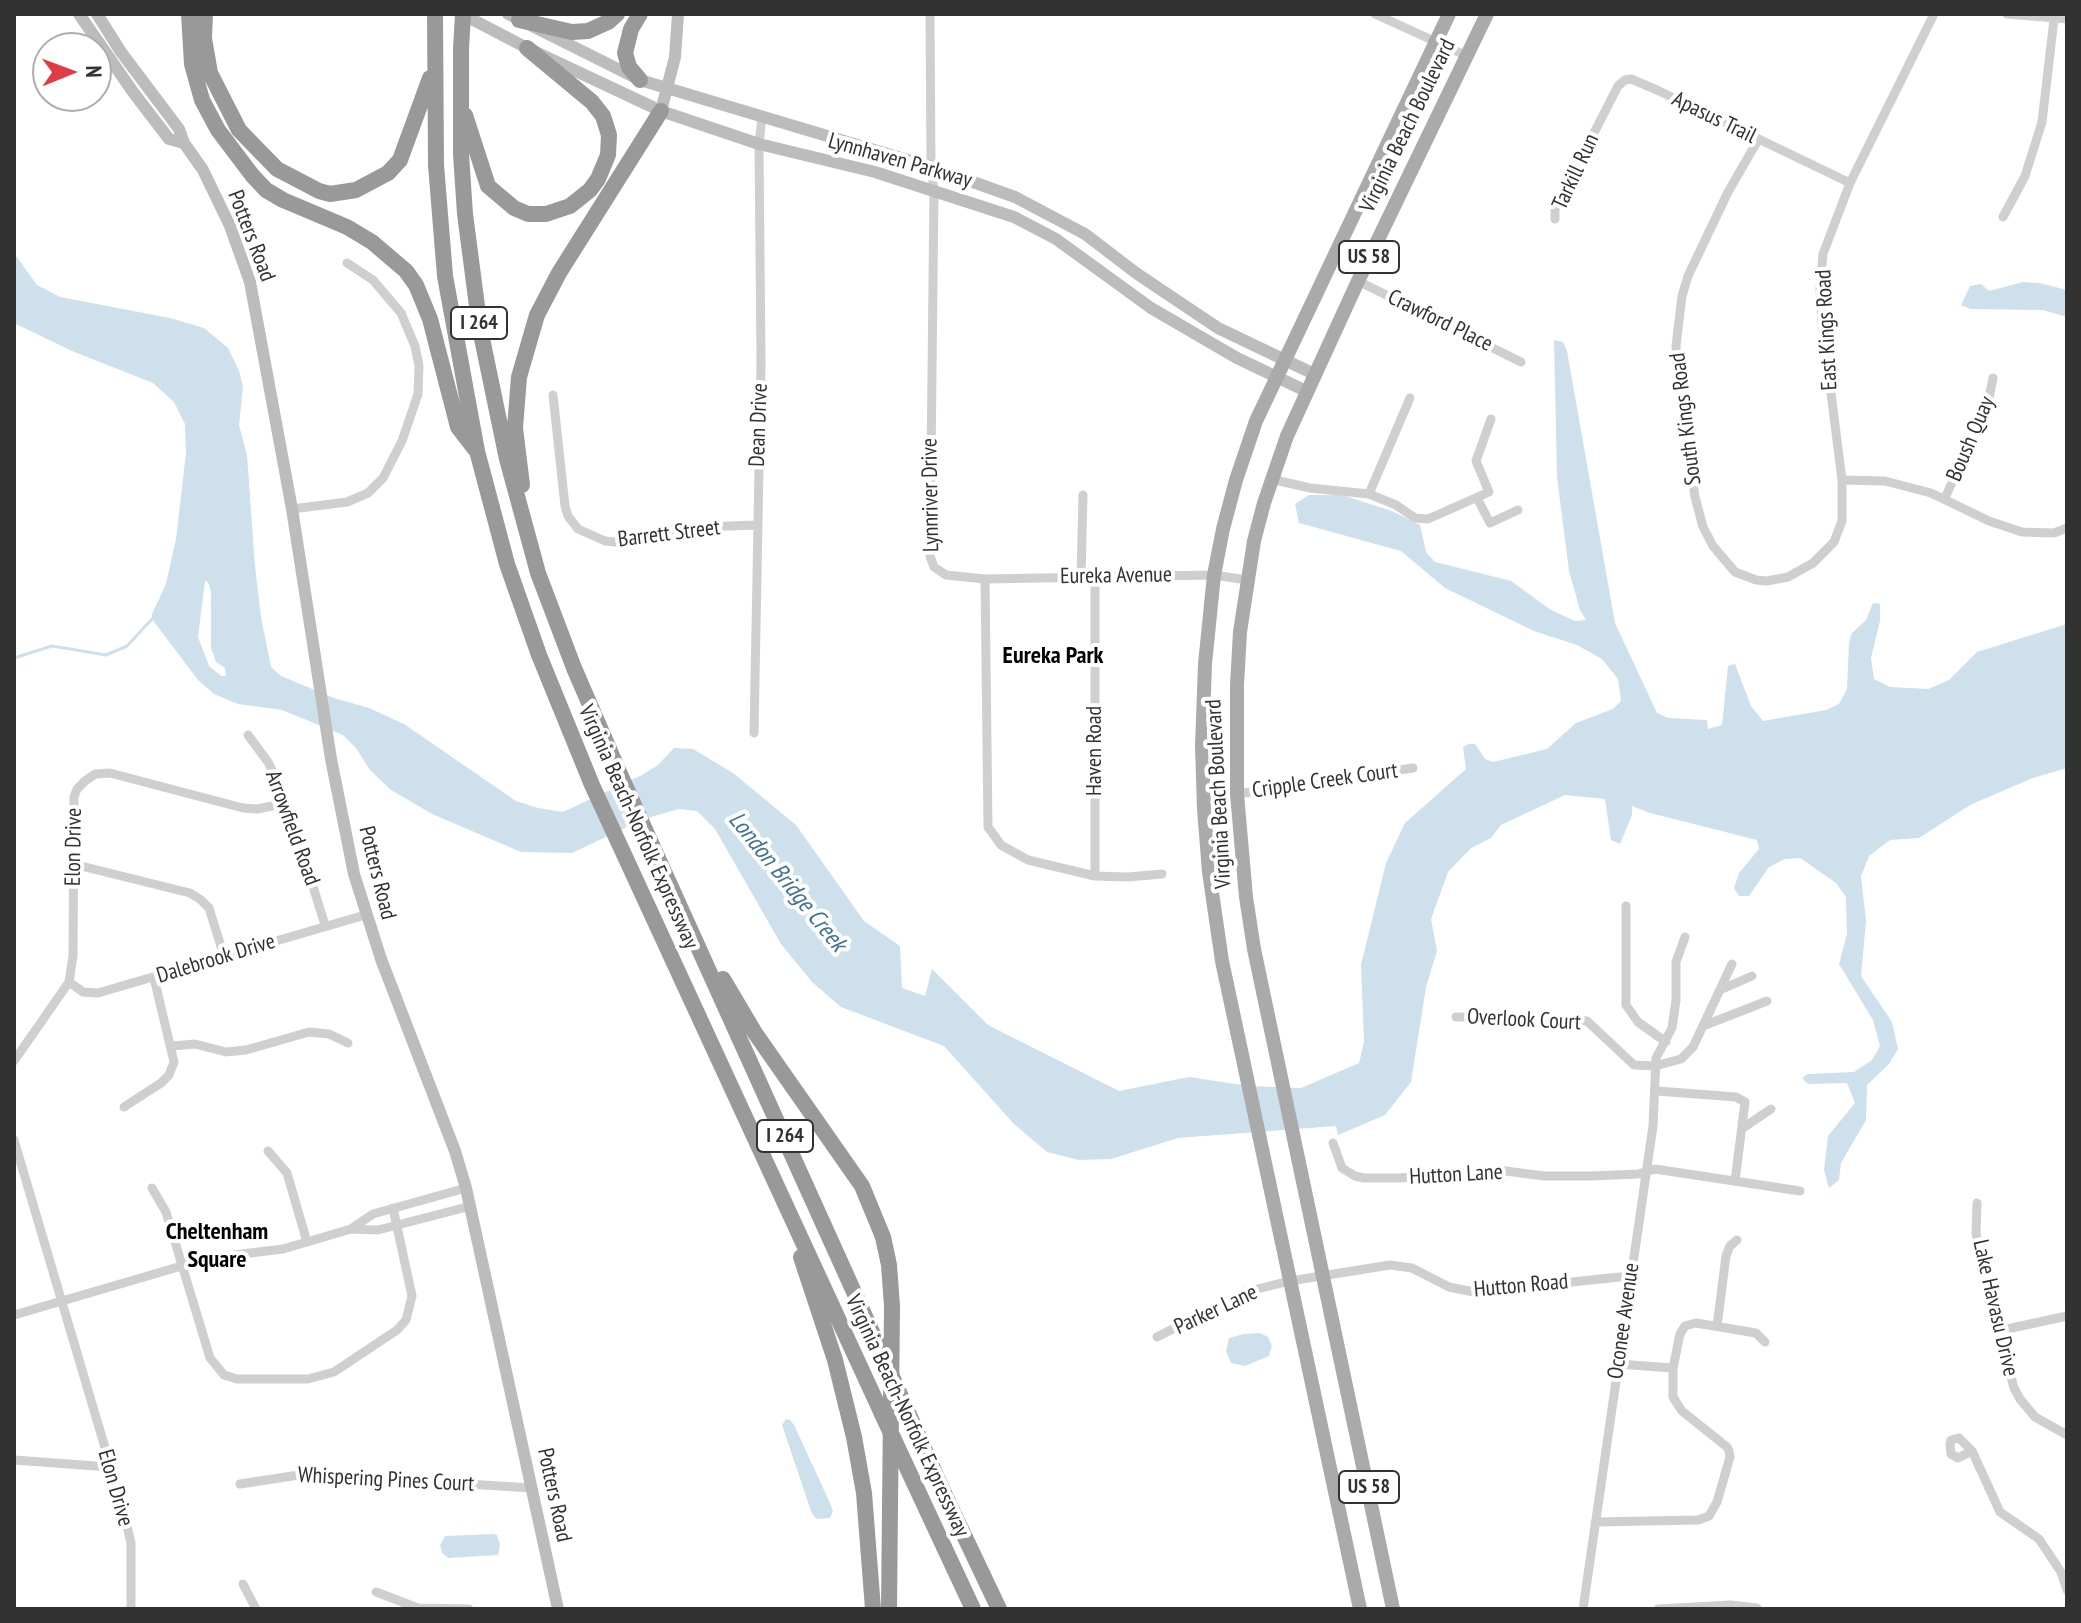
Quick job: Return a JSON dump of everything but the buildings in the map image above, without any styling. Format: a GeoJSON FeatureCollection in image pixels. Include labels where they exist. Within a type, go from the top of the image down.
{"type":"FeatureCollection","features":[{"type":"Feature","properties":{"kind":"highway"},"geometry":{"type":"LineString","coordinates":[[179,14],[189,39]]}},
{"type":"Feature","properties":{"kind":"highway"},"geometry":{"type":"LineString","coordinates":[[189,14],[189,39],[196,80],[208,112],[232,151],[252,175],[266,190],[283,200],[347,227],[372,242],[406,271],[416,285],[430,319],[458,427],[477,451]]}},
{"type":"Feature","properties":{"kind":"highway"},"geometry":{"type":"LineString","coordinates":[[205,14],[204,38],[210,73],[239,130],[277,169],[330,194],[356,190],[388,173],[400,160],[434,65]]}},
{"type":"Feature","properties":{"kind":"highway","name":"Virginia Beach-Norfolk Expressway"},"geometry":{"type":"LineString","coordinates":[[435,14],[436,165],[445,276],[477,451],[518,596],[592,785],[973,1609]]}},
{"type":"Feature","properties":{"kind":"highway","name":"Virginia Beach-Norfolk Expressway"},"geometry":{"type":"LineString","coordinates":[[462,14],[460,100],[465,214],[493,402],[529,542],[574,668],[619,772],[999,1609]]}},
{"type":"Feature","properties":{"kind":"highway"},"geometry":{"type":"LineString","coordinates":[[514,17],[572,32],[588,31],[617,14]]}},
{"type":"Feature","properties":{"kind":"highway"},"geometry":{"type":"LineString","coordinates":[[640,14],[631,29],[625,53],[629,67],[640,80]]}},
{"type":"Feature","properties":{"kind":"highway"},"geometry":{"type":"LineString","coordinates":[[460,100],[488,186],[497,195],[514,208],[533,215],[558,211],[581,198],[598,179],[604,166],[609,147],[606,124],[592,102],[527,48]]}},
{"type":"Feature","properties":{"kind":"highway"},"geometry":{"type":"LineString","coordinates":[[529,542],[515,428],[519,377],[537,315],[559,273],[661,111]]}},
{"type":"Feature","properties":{"kind":"highway"},"geometry":{"type":"LineString","coordinates":[[686,919],[755,1033],[854,1174],[876,1216],[883,1237],[892,1306],[889,1609]]}},
{"type":"Feature","properties":{"kind":"highway"},"geometry":{"type":"LineString","coordinates":[[786,1205],[835,1360],[854,1437],[864,1493],[873,1609]]}},
{"type":"Feature","properties":{"kind":"main road","name":"Virginia Beach Boulevard"},"geometry":{"type":"LineString","coordinates":[[1360,1609],[1260,1145],[1217,925],[1204,809],[1202,704],[1214,575],[1236,480],[1256,421],[1449,14]]}},
{"type":"Feature","properties":{"kind":"main road","name":"Virginia Beach Boulevard"},"geometry":{"type":"LineString","coordinates":[[1393,1609],[1293,1144],[1246,897],[1237,794],[1237,685],[1247,580],[1271,479],[1306,391],[1487,14]]}},
{"type":"Feature","properties":{"kind":"street","name":"Potters Road"},"geometry":{"type":"LineString","coordinates":[[79,14],[169,139],[184,143]]}},
{"type":"Feature","properties":{"kind":"street","name":"Potters Road"},"geometry":{"type":"LineString","coordinates":[[97,14],[121,52],[179,129],[184,143],[203,170],[230,226],[250,282],[292,509],[331,759],[354,874],[365,915],[455,1151],[471,1206],[558,1609]]}},
{"type":"Feature","properties":{"kind":"street","name":"Lynnhaven Parkway"},"geometry":{"type":"LineString","coordinates":[[462,14],[661,111],[759,144],[934,190],[1032,225],[1091,263],[1151,308],[1306,391]]}},
{"type":"Feature","properties":{"kind":"street"},"geometry":{"type":"LineString","coordinates":[[661,111],[675,57],[678,14]]}},
{"type":"Feature","properties":{"kind":"street","name":"Lynnriver Drive"},"geometry":{"type":"LineString","coordinates":[[930,14],[931,167],[934,190],[930,556],[934,567],[946,575],[985,579]]}},
{"type":"Feature","properties":{"kind":"street"},"geometry":{"type":"LineString","coordinates":[[1375,14],[1467,56]]}},
{"type":"Feature","properties":{"kind":"street","name":"East Kings Road"},"geometry":{"type":"LineString","coordinates":[[1813,563],[1837,534],[1844,508],[1820,289],[1823,254],[1850,183],[1934,14]]}},
{"type":"Feature","properties":{"kind":"street"},"geometry":{"type":"LineString","coordinates":[[2007,14],[2067,19]]}},
{"type":"Feature","properties":{"kind":"street","name":"Lynnhaven Parkway"},"geometry":{"type":"LineString","coordinates":[[514,17],[640,80],[931,167],[1015,197],[1085,234],[1145,280],[1218,328],[1314,374]]}},
{"type":"Feature","properties":{"kind":"street"},"geometry":{"type":"LineString","coordinates":[[2003,217],[2025,176],[2042,122],[2054,19]]}},
{"type":"Feature","properties":{"kind":"street","name":"Apasus Trail"},"geometry":{"type":"LineString","coordinates":[[1598,125],[1618,86],[1631,79],[1850,183]]}},
{"type":"Feature","properties":{"kind":"street","name":"Dean Drive"},"geometry":{"type":"LineString","coordinates":[[754,733],[761,363],[759,144],[762,117]]}},
{"type":"Feature","properties":{"kind":"street","name":"Tarkill Run"},"geometry":{"type":"LineString","coordinates":[[1555,219],[1555,209],[1598,125]]}},
{"type":"Feature","properties":{"kind":"street","name":"South Kings Road"},"geometry":{"type":"LineString","coordinates":[[1758,140],[1716,215],[1688,276],[1678,322],[1678,379],[1698,512],[1713,546],[1725,563],[1745,577],[1767,581],[1788,577],[1813,563]]}},
{"type":"Feature","properties":{"kind":"street"},"geometry":{"type":"LineString","coordinates":[[292,509],[347,502],[368,493],[383,478],[402,441],[418,394],[419,366],[415,346],[401,313],[383,289],[347,263]]}},
{"type":"Feature","properties":{"kind":"street","name":"Crawford Place"},"geometry":{"type":"LineString","coordinates":[[1358,281],[1521,362]]}},
{"type":"Feature","properties":{"kind":"street","name":"Boush Quay"},"geometry":{"type":"LineString","coordinates":[[1945,498],[1988,403],[1993,378]]}},
{"type":"Feature","properties":{"kind":"street","name":"Barrett Street"},"geometry":{"type":"LineString","coordinates":[[553,395],[565,506],[578,529],[605,541],[626,543],[649,539],[679,528],[756,525]]}},
{"type":"Feature","properties":{"kind":"street"},"geometry":{"type":"LineString","coordinates":[[1369,494],[1410,398]]}},
{"type":"Feature","properties":{"kind":"street"},"geometry":{"type":"LineString","coordinates":[[1271,479],[1310,488],[1369,494],[1428,519],[1489,492],[1478,472],[1476,461],[1491,419]]}},
{"type":"Feature","properties":{"kind":"street"},"geometry":{"type":"LineString","coordinates":[[1842,480],[1885,481],[1945,498],[2022,532],[2054,533],[2067,528]]}},
{"type":"Feature","properties":{"kind":"street"},"geometry":{"type":"LineString","coordinates":[[1081,578],[1083,495]]}},
{"type":"Feature","properties":{"kind":"street"},"geometry":{"type":"LineString","coordinates":[[1477,498],[1490,523],[1518,510]]}},
{"type":"Feature","properties":{"kind":"street","name":"Eureka Avenue"},"geometry":{"type":"LineString","coordinates":[[985,579],[1214,575],[1247,580]]}},
{"type":"Feature","properties":{"kind":"street","name":"Haven Road"},"geometry":{"type":"LineString","coordinates":[[1095,577],[1095,876]]}},
{"type":"Feature","properties":{"kind":"street"},"geometry":{"type":"LineString","coordinates":[[985,579],[989,829],[1001,845],[1028,860],[1095,876],[1162,874]]}},
{"type":"Feature","properties":{"kind":"street","name":"Arrowfield Road"},"geometry":{"type":"LineString","coordinates":[[248,735],[268,762],[287,803],[325,925]]}},
{"type":"Feature","properties":{"kind":"street","name":"Cripple Creek Court"},"geometry":{"type":"LineString","coordinates":[[1237,794],[1413,768]]}},
{"type":"Feature","properties":{"kind":"street","name":"Elon Drive"},"geometry":{"type":"LineString","coordinates":[[14,1061],[69,982],[73,956],[74,797],[77,789],[95,774],[120,775],[243,808],[257,809],[287,803]]}},
{"type":"Feature","properties":{"kind":"street"},"geometry":{"type":"LineString","coordinates":[[73,864],[190,893],[209,908],[224,956]]}},
{"type":"Feature","properties":{"kind":"street"},"geometry":{"type":"LineString","coordinates":[[1626,906],[1626,1005],[1638,1022],[1666,1042]]}},
{"type":"Feature","properties":{"kind":"street","name":"Dalebrook Drive"},"geometry":{"type":"LineString","coordinates":[[69,982],[83,992],[98,993],[365,915]]}},
{"type":"Feature","properties":{"kind":"street"},"geometry":{"type":"LineString","coordinates":[[1685,937],[1676,962],[1675,1015],[1655,1066],[1681,1059],[1687,1054],[1732,964]]}},
{"type":"Feature","properties":{"kind":"street"},"geometry":{"type":"LineString","coordinates":[[1720,990],[1752,976]]}},
{"type":"Feature","properties":{"kind":"street"},"geometry":{"type":"LineString","coordinates":[[124,1107],[161,1083],[169,1075],[174,1062],[154,978]]}},
{"type":"Feature","properties":{"kind":"street"},"geometry":{"type":"LineString","coordinates":[[1703,1026],[1767,1001]]}},
{"type":"Feature","properties":{"kind":"street","name":"Overlook Court"},"geometry":{"type":"LineString","coordinates":[[1456,1017],[1540,1017],[1587,1021],[1634,1065],[1655,1066]]}},
{"type":"Feature","properties":{"kind":"street"},"geometry":{"type":"LineString","coordinates":[[172,1046],[195,1044],[226,1052],[246,1050],[309,1032],[329,1034],[348,1043]]}},
{"type":"Feature","properties":{"kind":"street","name":"Oconee Avenue"},"geometry":{"type":"LineString","coordinates":[[1583,1609],[1657,1091],[1655,1066]]}},
{"type":"Feature","properties":{"kind":"street"},"geometry":{"type":"LineString","coordinates":[[1657,1091],[1741,1098],[1745,1102],[1735,1181]]}},
{"type":"Feature","properties":{"kind":"street"},"geometry":{"type":"LineString","coordinates":[[1743,1128],[1771,1109]]}},
{"type":"Feature","properties":{"kind":"street","name":"Elon Drive"},"geometry":{"type":"LineString","coordinates":[[14,1140],[131,1543],[131,1609]]}},
{"type":"Feature","properties":{"kind":"street","name":"Hutton Lane"},"geometry":{"type":"LineString","coordinates":[[1333,1143],[1342,1168],[1364,1178],[1422,1177],[1473,1170],[1591,1176],[1638,1174],[1655,1169],[1800,1191]]}},
{"type":"Feature","properties":{"kind":"street"},"geometry":{"type":"LineString","coordinates":[[268,1151],[287,1173],[307,1242]]}},
{"type":"Feature","properties":{"kind":"street"},"geometry":{"type":"LineString","coordinates":[[152,1188],[166,1212],[210,1358],[224,1375],[245,1379],[318,1377],[334,1372],[406,1320],[412,1296],[393,1208]]}},
{"type":"Feature","properties":{"kind":"street"},"geometry":{"type":"LineString","coordinates":[[14,1315],[209,1258],[272,1251],[307,1242],[351,1229],[373,1214],[466,1188]]}},
{"type":"Feature","properties":{"kind":"street","name":"Lake Havasu Drive"},"geometry":{"type":"LineString","coordinates":[[1977,1203],[1976,1233],[1998,1331],[2020,1399],[2035,1417],[2067,1435]]}},
{"type":"Feature","properties":{"kind":"street"},"geometry":{"type":"LineString","coordinates":[[351,1229],[378,1230],[471,1206]]}},
{"type":"Feature","properties":{"kind":"street"},"geometry":{"type":"LineString","coordinates":[[1717,1326],[1726,1256],[1737,1240]]}},
{"type":"Feature","properties":{"kind":"street","name":"Hutton Road"},"geometry":{"type":"LineString","coordinates":[[1322,1276],[1390,1265],[1402,1266],[1449,1287],[1474,1292],[1630,1276]]}},
{"type":"Feature","properties":{"kind":"street","name":"Parker Lane"},"geometry":{"type":"LineString","coordinates":[[1157,1337],[1245,1292],[1322,1276]]}},
{"type":"Feature","properties":{"kind":"street"},"geometry":{"type":"LineString","coordinates":[[1998,1331],[2067,1316]]}},
{"type":"Feature","properties":{"kind":"street"},"geometry":{"type":"LineString","coordinates":[[1595,1522],[1698,1520],[1709,1516],[1730,1457],[1727,1447],[1677,1405],[1671,1387],[1680,1334],[1685,1326],[1696,1323],[1756,1333],[1765,1342]]}},
{"type":"Feature","properties":{"kind":"street"},"geometry":{"type":"LineString","coordinates":[[1618,1364],[1673,1368]]}},
{"type":"Feature","properties":{"kind":"street"},"geometry":{"type":"LineString","coordinates":[[1972,1451],[2000,1512],[2039,1539],[2061,1572],[2067,1590]]}},
{"type":"Feature","properties":{"kind":"street"},"geometry":{"type":"LineString","coordinates":[[14,1460],[109,1467]]}},
{"type":"Feature","properties":{"kind":"street","name":"Whispering Pines Court"},"geometry":{"type":"LineString","coordinates":[[240,1484],[305,1474],[532,1488]]}},
{"type":"Feature","properties":{"kind":"street"},"geometry":{"type":"LineString","coordinates":[[243,1584],[256,1609]]}},
{"type":"Feature","properties":{"kind":"street"},"geometry":{"type":"LineString","coordinates":[[376,1592],[418,1608],[469,1609]]}},
{"type":"Feature","properties":{"kind":"street"},"geometry":{"type":"LineString","coordinates":[[1658,1609],[1731,1605],[1757,1608]]}},
{"type":"Feature","properties":{"kind":"water","name":"London Bridge Creek"},"geometry":{"type":"Polygon","coordinates":[[[14,253],[37,285],[60,297],[170,318],[204,328],[228,348],[243,386],[239,425],[247,455],[261,617],[271,667],[281,676],[404,724],[516,801],[538,808],[563,812],[642,775],[658,765],[674,748],[693,749],[733,773],[796,825],[864,921],[900,946],[902,988],[925,996],[932,969],[988,1025],[1119,1091],[1189,1077],[1248,1086],[1301,1088],[1359,1063],[1364,1042],[1361,965],[1386,863],[1405,823],[1466,769],[1463,747],[1475,744],[1485,759],[1493,762],[1547,749],[1576,723],[1613,709],[1621,701],[1618,679],[1602,659],[1577,645],[1534,631],[1445,588],[1401,551],[1299,523],[1295,504],[1309,495],[1342,495],[1392,511],[1420,525],[1426,552],[1435,562],[1511,581],[1551,610],[1575,621],[1586,620],[1569,571],[1557,477],[1554,340],[1563,342],[1567,351],[1615,623],[1657,713],[1668,718],[1707,720],[1708,729],[1722,725],[1728,666],[1735,664],[1751,706],[1763,721],[1826,710],[1839,704],[1847,689],[1852,633],[1866,620],[1873,603],[1880,604],[1880,621],[1871,658],[1874,679],[1890,687],[1928,689],[1949,680],[1977,652],[2067,624],[2067,768],[2033,778],[1970,805],[1919,838],[1890,840],[1869,856],[1861,876],[1866,921],[1861,976],[1892,1022],[1898,1049],[1889,1064],[1867,1085],[1866,1120],[1841,1163],[1839,1180],[1829,1188],[1824,1170],[1828,1136],[1855,1103],[1847,1083],[1808,1084],[1802,1078],[1808,1074],[1854,1072],[1872,1060],[1880,1046],[1873,1020],[1839,964],[1847,934],[1846,897],[1836,883],[1800,858],[1785,859],[1769,867],[1749,896],[1739,896],[1734,888],[1739,873],[1759,849],[1757,840],[1632,806],[1632,815],[1620,844],[1611,840],[1605,799],[1565,795],[1501,825],[1491,838],[1471,848],[1448,872],[1431,919],[1437,951],[1426,987],[1411,1082],[1385,1115],[1338,1135],[1336,1126],[1178,1138],[1111,1159],[1079,1160],[1047,1152],[1014,1124],[944,1046],[841,1007],[812,982],[781,944],[715,829],[697,811],[679,809],[644,819],[572,853],[521,852],[432,814],[391,790],[370,770],[343,735],[282,710],[238,704],[214,694],[198,680],[152,619],[166,584],[176,539],[186,453],[185,424],[174,402],[153,383],[72,351],[14,323],[14,253]],[[205,581],[198,637],[209,666],[221,676],[226,676],[225,668],[216,662],[211,648],[211,592],[205,581]]]}},
{"type":"Feature","properties":{"kind":"water"},"geometry":{"type":"Polygon","coordinates":[[[2023,282],[2067,290],[2067,317],[2043,310],[1970,309],[1961,305],[1970,286],[1981,284],[1989,291],[2023,282]]]}},
{"type":"Feature","properties":{"kind":"water"},"geometry":{"type":"Polygon","coordinates":[[[1260,1333],[1268,1337],[1272,1346],[1269,1356],[1245,1366],[1231,1363],[1226,1351],[1229,1338],[1260,1333]]]}},
{"type":"Feature","properties":{"kind":"water"},"geometry":{"type":"Polygon","coordinates":[[[786,1419],[794,1425],[830,1503],[833,1511],[830,1518],[817,1519],[812,1514],[782,1425],[786,1419]]]}},
{"type":"Feature","properties":{"kind":"water"},"geometry":{"type":"Polygon","coordinates":[[[497,1535],[500,1544],[498,1555],[448,1558],[442,1553],[440,1545],[445,1536],[497,1535]]]}},
{"type":"Feature","properties":{"kind":"waterway"},"geometry":{"type":"LineString","coordinates":[[14,658],[52,646],[106,655],[127,646],[152,619]]}},
{"type":"Feature","properties":{"kind":"district","name":"Eureka Park"},"geometry":{"type":"Point","coordinates":[1053,656]}},
{"type":"Feature","properties":{"kind":"district","name":"Cheltenham Square"},"geometry":{"type":"Point","coordinates":[217,1246]}}]}
